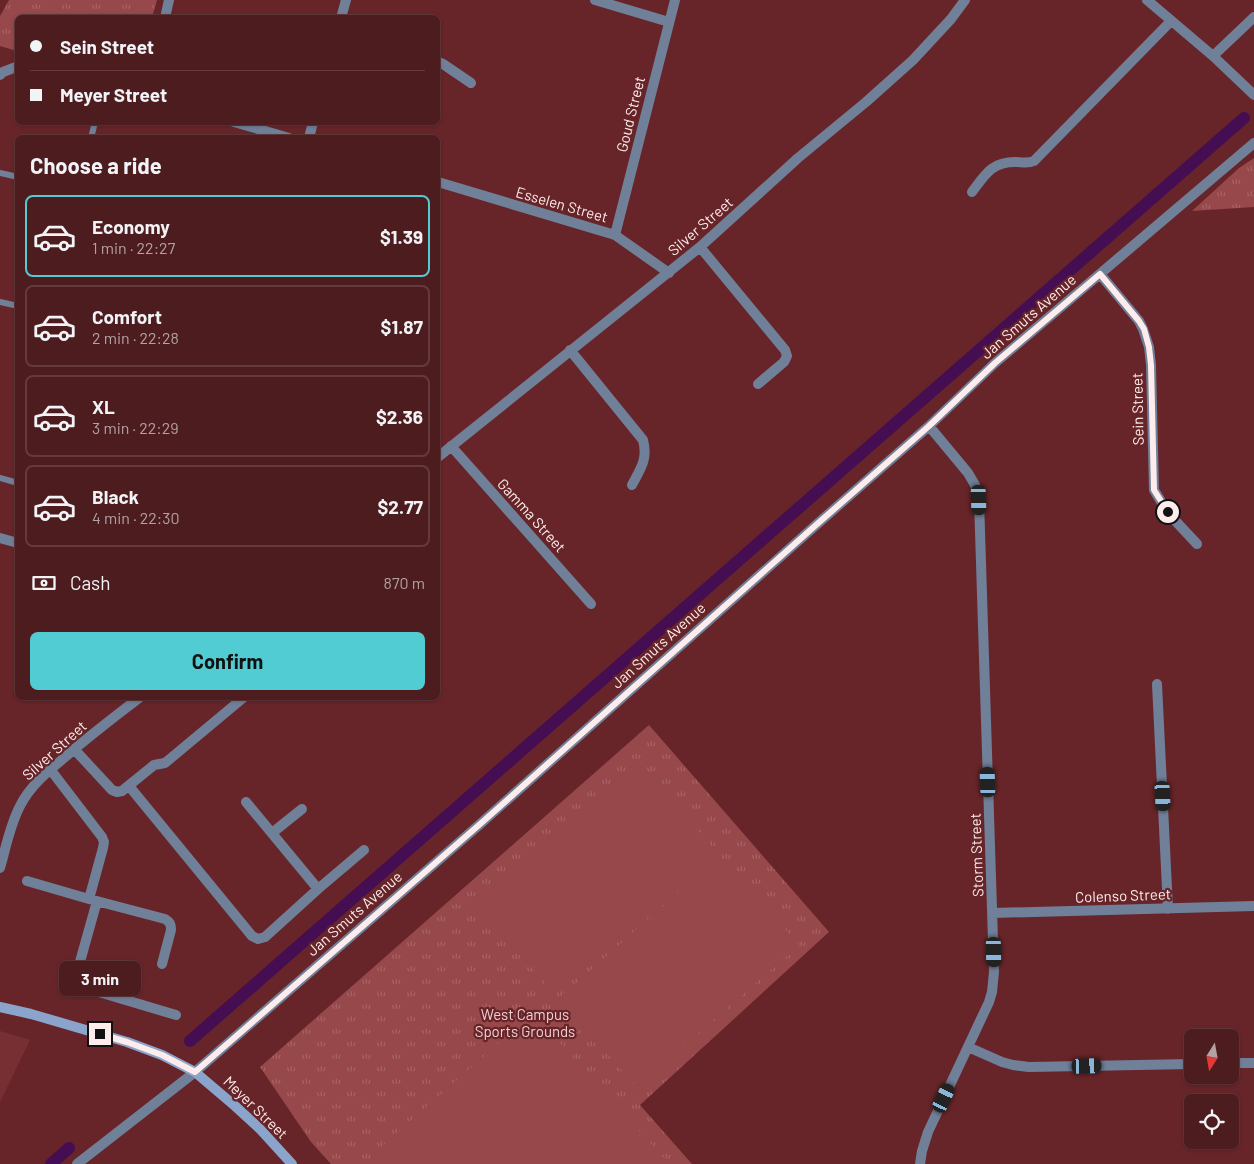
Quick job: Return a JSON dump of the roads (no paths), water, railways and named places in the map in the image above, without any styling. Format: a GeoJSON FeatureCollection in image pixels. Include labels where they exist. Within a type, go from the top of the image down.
{"type":"FeatureCollection","features":[{"type":"Feature","properties":{"kind":"street"},"geometry":{"type":"LineString","coordinates":[[166,15],[169,0]]}},
{"type":"Feature","properties":{"kind":"street"},"geometry":{"type":"LineString","coordinates":[[342,15],[346,0]]}},
{"type":"Feature","properties":{"kind":"street"},"geometry":{"type":"LineString","coordinates":[[595,0],[669,22]]}},
{"type":"Feature","properties":{"kind":"street","name":"Goud Street"},"geometry":{"type":"LineString","coordinates":[[615,234],[675,0]]}},
{"type":"Feature","properties":{"kind":"street","name":"Silver Street"},"geometry":{"type":"LineString","coordinates":[[440,453],[700,247],[798,158],[913,60],[951,19],[965,0]]}},
{"type":"Feature","properties":{"kind":"street"},"geometry":{"type":"LineString","coordinates":[[1147,0],[1213,56],[1254,95]]}},
{"type":"Feature","properties":{"kind":"street"},"geometry":{"type":"LineString","coordinates":[[1213,56],[1254,17]]}},
{"type":"Feature","properties":{"kind":"street"},"geometry":{"type":"LineString","coordinates":[[972,192],[992,168],[1000,164],[1016,162],[1028,164],[1034,161],[1171,21]]}},
{"type":"Feature","properties":{"kind":"street"},"geometry":{"type":"LineString","coordinates":[[440,63],[471,83]]}},
{"type":"Feature","properties":{"kind":"street"},"geometry":{"type":"LineString","coordinates":[[0,75],[15,67]]}},
{"type":"Feature","properties":{"kind":"street"},"geometry":{"type":"LineString","coordinates":[[244,125],[279,135]]}},
{"type":"Feature","properties":{"kind":"street","name":"Jan Smuts Avenue"},"geometry":{"type":"LineString","coordinates":[[77,1164],[195,1072],[479,825],[808,531],[929,426],[995,363],[1254,143]]}},
{"type":"Feature","properties":{"kind":"street","name":"Esselen Street"},"geometry":{"type":"LineString","coordinates":[[440,183],[506,204],[615,234],[669,273]]}},
{"type":"Feature","properties":{"kind":"street"},"geometry":{"type":"LineString","coordinates":[[700,247],[785,350],[787,356],[784,362],[758,384]]}},
{"type":"Feature","properties":{"kind":"street","name":"Sein Street"},"geometry":{"type":"LineString","coordinates":[[1100,274],[1139,321],[1149,347],[1154,490],[1168,512],[1197,544]]}},
{"type":"Feature","properties":{"kind":"street"},"geometry":{"type":"LineString","coordinates":[[570,350],[644,440],[645,459],[632,485]]}},
{"type":"Feature","properties":{"kind":"street","name":"Storm Street"},"geometry":{"type":"LineString","coordinates":[[920,1164],[928,1132],[989,1002],[994,972],[979,500],[975,485],[968,473],[929,426]]}},
{"type":"Feature","properties":{"kind":"street","name":"Gamma Street"},"geometry":{"type":"LineString","coordinates":[[451,446],[591,604]]}},
{"type":"Feature","properties":{"kind":"street"},"geometry":{"type":"LineString","coordinates":[[0,538],[15,542]]}},
{"type":"Feature","properties":{"kind":"street"},"geometry":{"type":"LineString","coordinates":[[1157,684],[1168,908]]}},
{"type":"Feature","properties":{"kind":"street","name":"Silver Street"},"geometry":{"type":"LineString","coordinates":[[0,868],[14,820],[19,806],[26,795],[50,769],[136,700]]}},
{"type":"Feature","properties":{"kind":"street"},"geometry":{"type":"LineString","coordinates":[[74,749],[114,791],[122,791],[154,765],[165,763],[241,700]]}},
{"type":"Feature","properties":{"kind":"street"},"geometry":{"type":"LineString","coordinates":[[50,769],[104,842],[76,976],[78,984],[82,987],[176,1015]]}},
{"type":"Feature","properties":{"kind":"street"},"geometry":{"type":"LineString","coordinates":[[129,786],[255,938],[262,939],[265,937],[364,850]]}},
{"type":"Feature","properties":{"kind":"street"},"geometry":{"type":"LineString","coordinates":[[246,802],[318,889]]}},
{"type":"Feature","properties":{"kind":"street"},"geometry":{"type":"LineString","coordinates":[[272,833],[302,809]]}},
{"type":"Feature","properties":{"kind":"street"},"geometry":{"type":"LineString","coordinates":[[27,881],[169,921],[172,925],[172,930],[162,964]]}},
{"type":"Feature","properties":{"kind":"street","name":"Colenso Street"},"geometry":{"type":"LineString","coordinates":[[993,913],[1254,906]]}},
{"type":"Feature","properties":{"kind":"street","name":"Meyer Street"},"geometry":{"type":"LineString","coordinates":[[0,1007],[127,1042],[162,1055],[195,1072],[260,1129],[292,1164]]}},
{"type":"Feature","properties":{"kind":"street"},"geometry":{"type":"LineString","coordinates":[[968,1047],[1002,1062],[1029,1067],[1184,1064]]}},
{"type":"Feature","properties":{"kind":"street"},"geometry":{"type":"LineString","coordinates":[[1239,1063],[1254,1063]]}},
{"type":"Feature","properties":{"kind":"lane"},"geometry":{"type":"LineString","coordinates":[[0,173],[15,176]]}},
{"type":"Feature","properties":{"kind":"lane"},"geometry":{"type":"LineString","coordinates":[[0,302],[15,305]]}},
{"type":"Feature","properties":{"kind":"lane"},"geometry":{"type":"LineString","coordinates":[[0,478],[15,482]]}},
{"type":"Feature","properties":{"kind":"waterway"},"geometry":{"type":"LineString","coordinates":[[190,1041],[1244,118]]}},
{"type":"Feature","properties":{"kind":"waterway"},"geometry":{"type":"LineString","coordinates":[[51,1164],[69,1148]]}},
{"type":"Feature","properties":{"kind":"park label","name":"West Campus Sports Grounds"},"geometry":{"type":"Point","coordinates":[525,1022]}}]}
